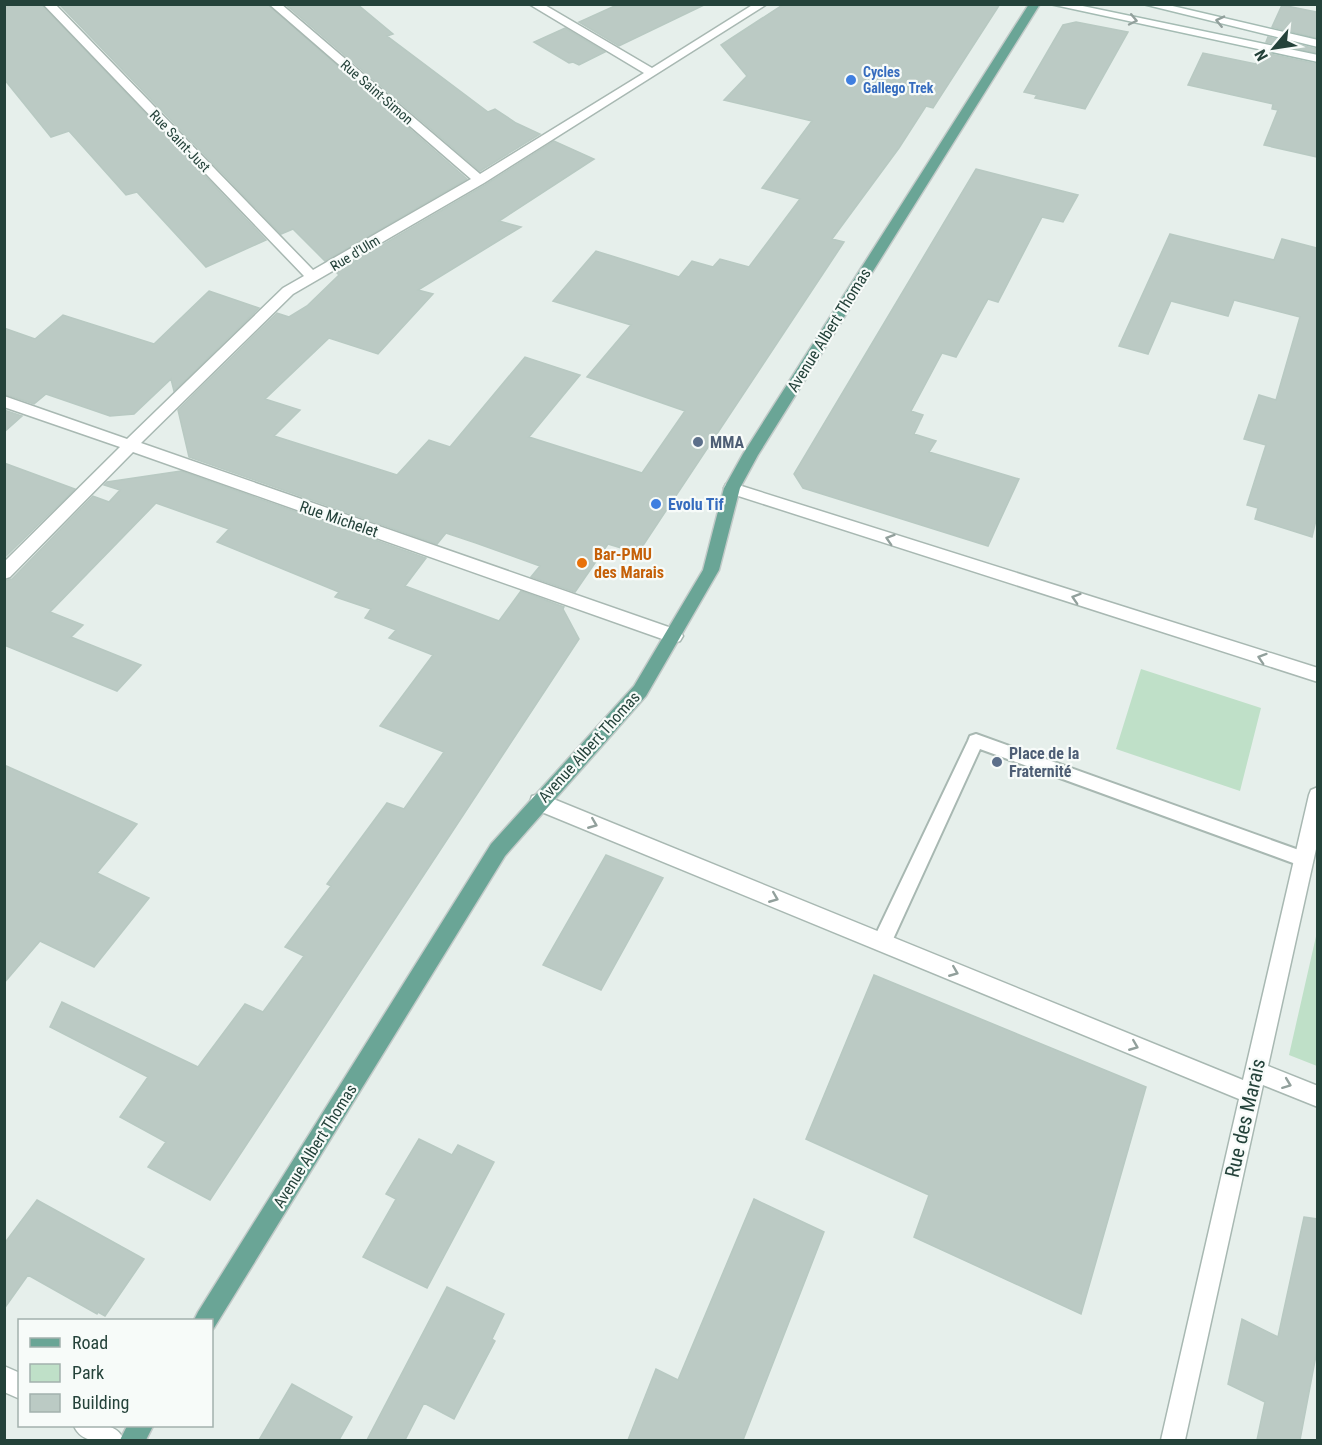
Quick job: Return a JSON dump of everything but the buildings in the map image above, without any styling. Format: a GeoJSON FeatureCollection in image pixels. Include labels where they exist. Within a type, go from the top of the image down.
{"type":"FeatureCollection","features":[{"type":"Feature","properties":{"kind":"main road","name":"Avenue Albert Thomas"},"geometry":{"type":"LineString","coordinates":[[207,1319],[498,850],[640,691],[711,570],[732,488],[763,434],[1035,4]]}},
{"type":"Feature","properties":{"kind":"main road"},"geometry":{"type":"LineString","coordinates":[[132,1440],[140,1427]]}},
{"type":"Feature","properties":{"kind":"street","name":"Rue Saint-Just"},"geometry":{"type":"LineString","coordinates":[[48,4],[313,278]]}},
{"type":"Feature","properties":{"kind":"street","name":"Rue Saint-Simon"},"geometry":{"type":"LineString","coordinates":[[274,4],[479,180]]}},
{"type":"Feature","properties":{"kind":"street"},"geometry":{"type":"LineString","coordinates":[[534,4],[651,72]]}},
{"type":"Feature","properties":{"kind":"street","name":"Rue d'Ulm"},"geometry":{"type":"LineString","coordinates":[[4,573],[131,446],[145,429],[288,291],[479,180],[762,4]]}},
{"type":"Feature","properties":{"kind":"street"},"geometry":{"type":"LineString","coordinates":[[1055,4],[1317,59]]}},
{"type":"Feature","properties":{"kind":"street"},"geometry":{"type":"LineString","coordinates":[[1148,4],[1317,44]]}},
{"type":"Feature","properties":{"kind":"street","name":"Rue Michelet"},"geometry":{"type":"LineString","coordinates":[[4,402],[674,636]]}},
{"type":"Feature","properties":{"kind":"street"},"geometry":{"type":"LineString","coordinates":[[732,488],[1317,675]]}},
{"type":"Feature","properties":{"kind":"street","name":"Rue des Marais"},"geometry":{"type":"LineString","coordinates":[[1173,1440],[1317,795]]}},
{"type":"Feature","properties":{"kind":"street"},"geometry":{"type":"LineString","coordinates":[[539,802],[1251,1094]]}},
{"type":"Feature","properties":{"kind":"street"},"geometry":{"type":"LineString","coordinates":[[1256,1072],[1317,1097]]}},
{"type":"Feature","properties":{"kind":"street"},"geometry":{"type":"LineString","coordinates":[[4,1378],[18,1386]]}},
{"type":"Feature","properties":{"kind":"street"},"geometry":{"type":"LineString","coordinates":[[89,1427],[112,1440]]}},
{"type":"Feature","properties":{"kind":"lane"},"geometry":{"type":"LineString","coordinates":[[882,942],[976,741],[1304,859]]}},
{"type":"Feature","properties":{"kind":"green space"},"geometry":{"type":"Polygon","coordinates":[[[1141,669],[1261,708],[1240,791],[1116,749],[1141,669]]]}},
{"type":"Feature","properties":{"kind":"green space"},"geometry":{"type":"Polygon","coordinates":[[[1317,932],[1318,1066],[1289,1055],[1317,932]]]}},
{"type":"Feature","properties":{"kind":"place","name":"Cycles Gallego Trek"},"geometry":{"type":"Point","coordinates":[851,80]}},
{"type":"Feature","properties":{"kind":"place","name":"MMA"},"geometry":{"type":"Point","coordinates":[698,442]}},
{"type":"Feature","properties":{"kind":"place","name":"Evolu Tif"},"geometry":{"type":"Point","coordinates":[656,504]}},
{"type":"Feature","properties":{"kind":"place","name":"Bar-PMU des Marais"},"geometry":{"type":"Point","coordinates":[582,563]}},
{"type":"Feature","properties":{"kind":"place","name":"Place de la Fraternité"},"geometry":{"type":"Point","coordinates":[997,762]}}]}
